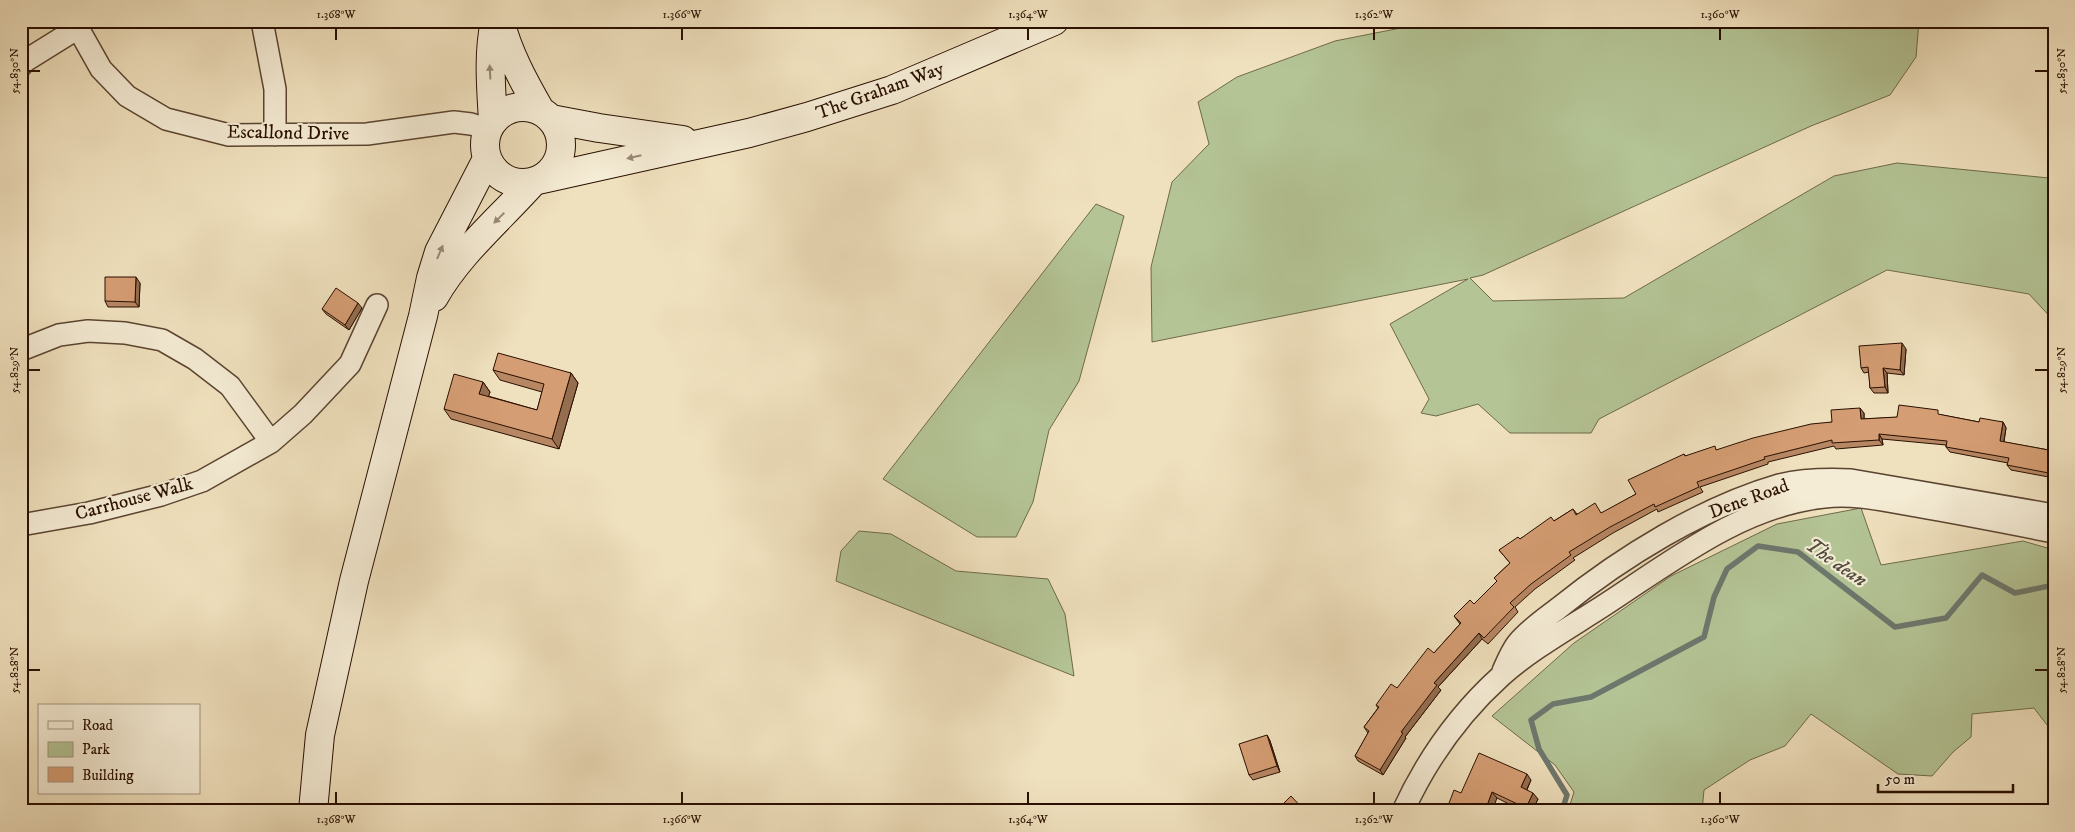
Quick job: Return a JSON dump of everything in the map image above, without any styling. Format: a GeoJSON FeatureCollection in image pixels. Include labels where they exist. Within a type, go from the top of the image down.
{"type":"FeatureCollection","features":[{"type":"Feature","properties":{"kind":"main road"},"geometry":{"type":"LineString","coordinates":[[495,21],[491,41],[490,65],[491,125],[484,144],[487,159],[494,171],[505,180],[518,184],[537,181]]}},
{"type":"Feature","properties":{"kind":"main road"},"geometry":{"type":"LineString","coordinates":[[423,316],[441,284],[462,257],[537,181],[550,173],[559,160],[562,146],[559,130],[545,114],[512,55],[505,40],[500,21]]}},
{"type":"Feature","properties":{"kind":"main road","name":"The Graham Way"},"geometry":{"type":"LineString","coordinates":[[537,181],[699,142],[749,133],[807,117],[892,90],[1054,21]]}},
{"type":"Feature","properties":{"kind":"main road"},"geometry":{"type":"LineString","coordinates":[[491,125],[503,112],[515,108],[527,107],[545,114]]}},
{"type":"Feature","properties":{"kind":"main road","name":"The Graham Way"},"geometry":{"type":"LineString","coordinates":[[545,114],[599,128],[699,142]]}},
{"type":"Feature","properties":{"kind":"main road"},"geometry":{"type":"LineString","coordinates":[[313,811],[320,735],[354,581],[423,316],[430,278],[439,252],[487,159]]}},
{"type":"Feature","properties":{"kind":"street"},"geometry":{"type":"LineString","coordinates":[[262,21],[275,89],[276,135]]}},
{"type":"Feature","properties":{"kind":"street"},"geometry":{"type":"LineString","coordinates":[[21,66],[76,24]]}},
{"type":"Feature","properties":{"kind":"street","name":"Escallond Drive"},"geometry":{"type":"LineString","coordinates":[[76,24],[101,69],[127,96],[166,119],[230,135],[367,134],[454,122],[491,125]]}},
{"type":"Feature","properties":{"kind":"street","name":"Carrhouse Walk"},"geometry":{"type":"LineString","coordinates":[[21,525],[89,513],[161,495],[202,481],[271,442],[303,414],[350,364],[377,305]]}},
{"type":"Feature","properties":{"kind":"street"},"geometry":{"type":"LineString","coordinates":[[21,350],[59,335],[88,330],[125,333],[162,340],[195,359],[230,386],[271,442]]}},
{"type":"Feature","properties":{"kind":"street","name":"Dene Road"},"geometry":{"type":"LineString","coordinates":[[1501,676],[1508,659],[1518,644],[1536,626],[1584,588],[1667,534],[1693,520],[1779,485],[1819,479],[1851,480],[2054,515]]}},
{"type":"Feature","properties":{"kind":"street","name":"Dene Road"},"geometry":{"type":"LineString","coordinates":[[1403,811],[1431,760],[1459,720],[1501,676],[1552,638],[1712,536],[1760,512],[1785,504],[1826,496],[1847,496],[1899,503],[2054,532]]}},
{"type":"Feature","properties":{"kind":"green space"},"geometry":{"type":"Polygon","coordinates":[[[1436,21],[1919,21],[1916,57],[1890,95],[1811,126],[1483,275],[1470,278],[1493,301],[1624,298],[1834,176],[1897,163],[2049,178],[2054,188],[2054,321],[2029,294],[1887,270],[1599,419],[1591,433],[1510,433],[1478,404],[1436,416],[1421,413],[1429,399],[1390,324],[1468,279],[1152,342],[1151,267],[1172,182],[1209,144],[1198,102],[1237,77],[1335,41],[1436,21]]]}},
{"type":"Feature","properties":{"kind":"green space"},"geometry":{"type":"Polygon","coordinates":[[[1096,204],[1124,216],[1079,381],[1049,430],[1033,502],[1016,537],[977,537],[883,479],[1096,204]]]}},
{"type":"Feature","properties":{"kind":"green space"},"geometry":{"type":"Polygon","coordinates":[[[1861,508],[1881,565],[2023,541],[2054,550],[2054,734],[2034,708],[1972,714],[1971,737],[1953,752],[1932,776],[1898,774],[1811,714],[1785,746],[1750,760],[1704,790],[1702,811],[1568,811],[1574,792],[1555,765],[1492,716],[1574,643],[1671,576],[1777,524],[1861,508]]]}},
{"type":"Feature","properties":{"kind":"green space"},"geometry":{"type":"Polygon","coordinates":[[[859,531],[891,534],[956,571],[1048,579],[1065,614],[1074,676],[836,581],[841,551],[859,531]]]}},
{"type":"Feature","properties":{"kind":"building"},"geometry":{"type":"Polygon","coordinates":[[[105,277],[136,277],[135,302],[105,301],[105,277]]]}},
{"type":"Feature","properties":{"kind":"building"},"geometry":{"type":"Polygon","coordinates":[[[336,288],[358,303],[345,325],[322,309],[336,288]]]}},
{"type":"Feature","properties":{"kind":"building"},"geometry":{"type":"Polygon","coordinates":[[[1902,343],[1900,370],[1883,368],[1885,387],[1870,388],[1868,367],[1861,368],[1859,346],[1902,343]]]}},
{"type":"Feature","properties":{"kind":"building"},"geometry":{"type":"Polygon","coordinates":[[[498,353],[571,373],[552,439],[444,409],[454,374],[483,382],[479,394],[537,410],[544,384],[493,370],[498,353]]]}},
{"type":"Feature","properties":{"kind":"building"},"geometry":{"type":"Polygon","coordinates":[[[1899,405],[1938,410],[1938,414],[1979,422],[1980,418],[2003,422],[2000,441],[2054,451],[2054,474],[2007,465],[2009,458],[1946,447],[1947,441],[1879,434],[1879,440],[1832,443],[1832,440],[1764,457],[1765,459],[1697,482],[1699,487],[1655,507],[1654,504],[1610,527],[1569,552],[1571,555],[1531,584],[1510,603],[1514,607],[1484,638],[1479,633],[1434,683],[1437,685],[1401,732],[1403,733],[1380,770],[1355,756],[1369,731],[1364,727],[1379,707],[1376,705],[1391,684],[1397,688],[1428,648],[1434,653],[1461,623],[1454,616],[1470,600],[1474,604],[1497,581],[1494,578],[1510,563],[1499,550],[1518,537],[1520,539],[1551,517],[1554,521],[1573,509],[1576,515],[1595,503],[1601,513],[1636,494],[1628,480],[1684,454],[1685,456],[1715,446],[1716,450],[1753,438],[1811,424],[1832,422],[1831,410],[1860,408],[1861,419],[1897,417],[1899,405]]]}},
{"type":"Feature","properties":{"kind":"building"},"geometry":{"type":"Polygon","coordinates":[[[1267,735],[1277,766],[1249,775],[1239,744],[1267,735]]]}},
{"type":"Feature","properties":{"kind":"building"},"geometry":{"type":"Polygon","coordinates":[[[1479,753],[1527,774],[1521,787],[1533,793],[1526,808],[1492,792],[1485,811],[1446,811],[1454,790],[1461,793],[1479,753]]]}},
{"type":"Feature","properties":{"kind":"building"},"geometry":{"type":"Polygon","coordinates":[[[1291,796],[1305,811],[1277,810],[1291,796]]]}},
{"type":"Feature","properties":{"kind":"waterway","name":"The dean"},"geometry":{"type":"LineString","coordinates":[[1562,811],[1567,795],[1539,749],[1531,720],[1553,704],[1591,697],[1704,637],[1714,597],[1727,569],[1758,546],[1798,552],[1895,627],[1946,618],[1982,575],[2015,593],[2054,585]]}}]}
